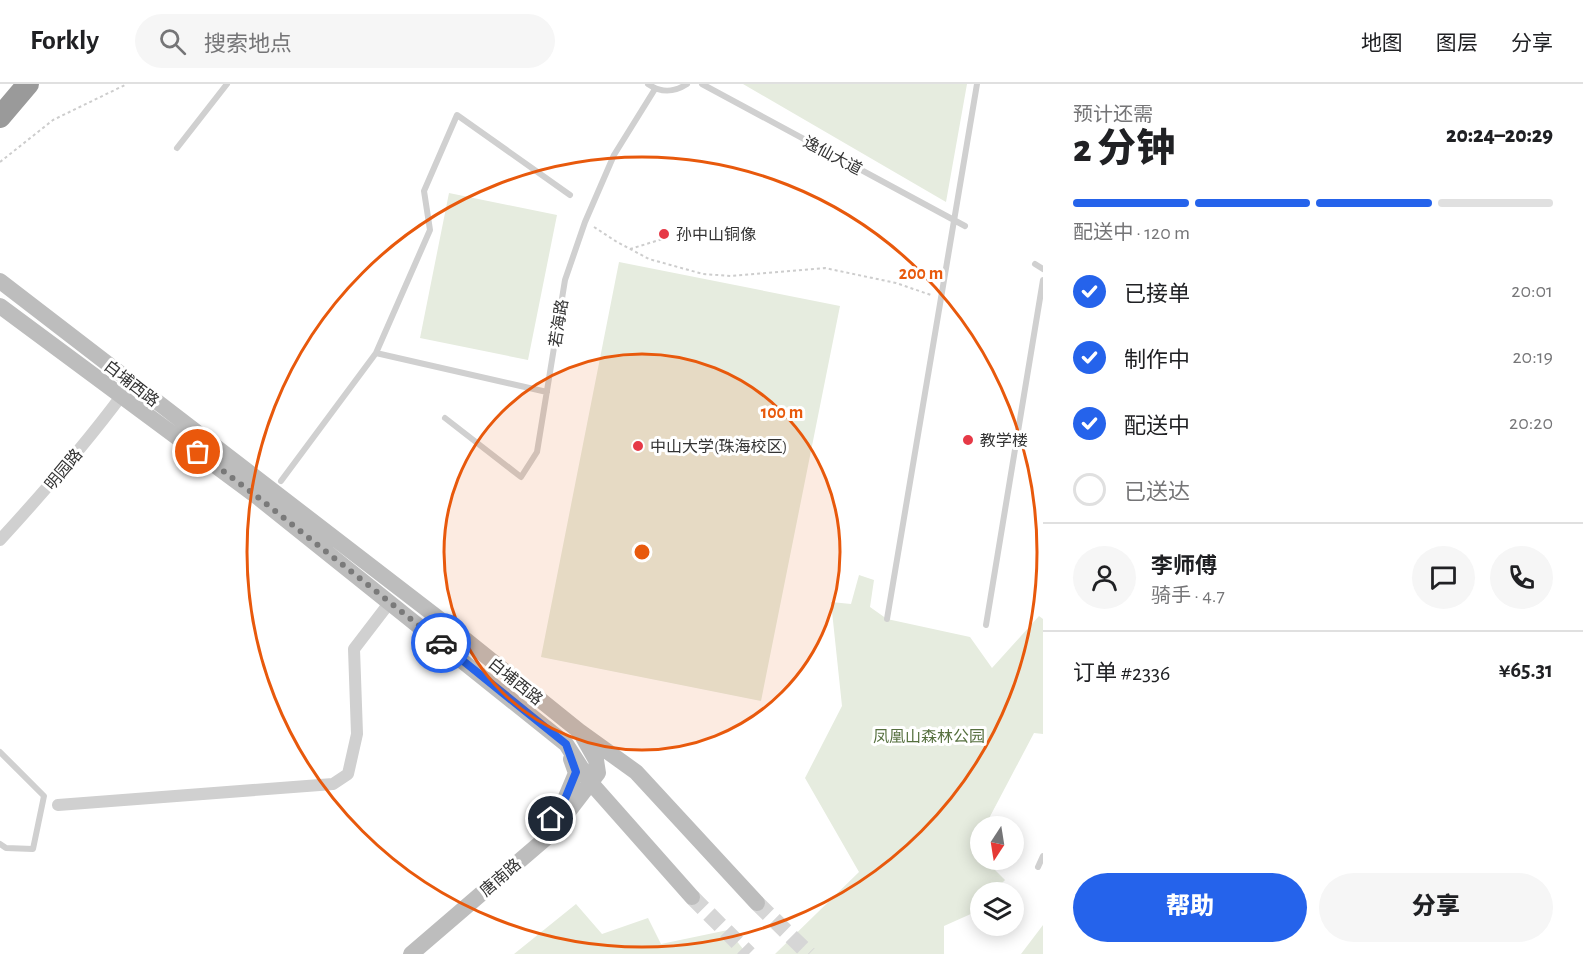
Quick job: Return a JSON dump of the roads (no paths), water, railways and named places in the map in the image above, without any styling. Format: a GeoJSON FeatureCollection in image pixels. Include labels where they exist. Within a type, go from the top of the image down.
{"type":"FeatureCollection","features":[{"type":"Feature","properties":{"kind":"highway"},"geometry":{"type":"LineString","coordinates":[[0,117],[28,84]]}},
{"type":"Feature","properties":{"kind":"main road","name":"白埔西路"},"geometry":{"type":"LineString","coordinates":[[0,281],[427,609],[579,731],[636,772],[757,903]]}},
{"type":"Feature","properties":{"kind":"main road","name":"白埔西路"},"geometry":{"type":"LineString","coordinates":[[0,306],[255,495],[566,744],[591,783],[692,897]]}},
{"type":"Feature","properties":{"kind":"main road"},"geometry":{"type":"LineString","coordinates":[[579,731],[596,760],[598,773],[591,783]]}},
{"type":"Feature","properties":{"kind":"main road","name":"唐南路"},"geometry":{"type":"LineString","coordinates":[[397,954],[539,834],[563,804],[576,772],[566,744]]}},
{"type":"Feature","properties":{"kind":"main road","name":"唐南路"},"geometry":{"type":"LineString","coordinates":[[411,954],[552,833],[591,783]]}},
{"type":"Feature","properties":{"kind":"street","name":"明园路"},"geometry":{"type":"LineString","coordinates":[[0,540],[94,433],[122,395]]}},
{"type":"Feature","properties":{"kind":"street"},"geometry":{"type":"LineString","coordinates":[[58,805],[333,784],[348,774],[357,734],[354,648],[390,602]]}},
{"type":"Feature","properties":{"kind":"lane"},"geometry":{"type":"LineString","coordinates":[[177,148],[227,84]]}},
{"type":"Feature","properties":{"kind":"lane"},"geometry":{"type":"LineString","coordinates":[[648,84],[671,91],[687,84]]}},
{"type":"Feature","properties":{"kind":"lane","name":"逸仙大道"},"geometry":{"type":"LineString","coordinates":[[702,84],[965,226]]}},
{"type":"Feature","properties":{"kind":"lane"},"geometry":{"type":"LineString","coordinates":[[886,619],[977,84]]}},
{"type":"Feature","properties":{"kind":"lane","name":"若海路"},"geometry":{"type":"LineString","coordinates":[[445,418],[521,477],[537,452],[565,280],[585,222],[614,155],[655,88]]}},
{"type":"Feature","properties":{"kind":"lane"},"geometry":{"type":"LineString","coordinates":[[281,481],[376,353],[429,230],[424,191],[457,115],[570,195]]}},
{"type":"Feature","properties":{"kind":"lane"},"geometry":{"type":"LineString","coordinates":[[1035,264],[1043,269]]}},
{"type":"Feature","properties":{"kind":"lane"},"geometry":{"type":"LineString","coordinates":[[986,625],[1043,279]]}},
{"type":"Feature","properties":{"kind":"lane"},"geometry":{"type":"LineString","coordinates":[[376,353],[547,392]]}},
{"type":"Feature","properties":{"kind":"lane"},"geometry":{"type":"LineString","coordinates":[[0,752],[44,796],[33,849],[6,848],[0,844]]}},
{"type":"Feature","properties":{"kind":"lane"},"geometry":{"type":"LineString","coordinates":[[1038,867],[1043,856]]}},
{"type":"Feature","properties":{"kind":"tunnel"},"geometry":{"type":"LineString","coordinates":[[692,897],[749,954]]}},
{"type":"Feature","properties":{"kind":"tunnel"},"geometry":{"type":"LineString","coordinates":[[757,903],[809,954]]}},
{"type":"Feature","properties":{"kind":"place","name":"孙中山铜像"},"geometry":{"type":"Point","coordinates":[664,234]}},
{"type":"Feature","properties":{"kind":"place","name":"教学楼"},"geometry":{"type":"Point","coordinates":[968,440]}},
{"type":"Feature","properties":{"kind":"place","name":"中山大学(珠海校区)"},"geometry":{"type":"Point","coordinates":[638,446]}},
{"type":"Feature","properties":{"kind":"park label","name":"凤凰山森林公园"},"geometry":{"type":"Point","coordinates":[929,736]}}]}
